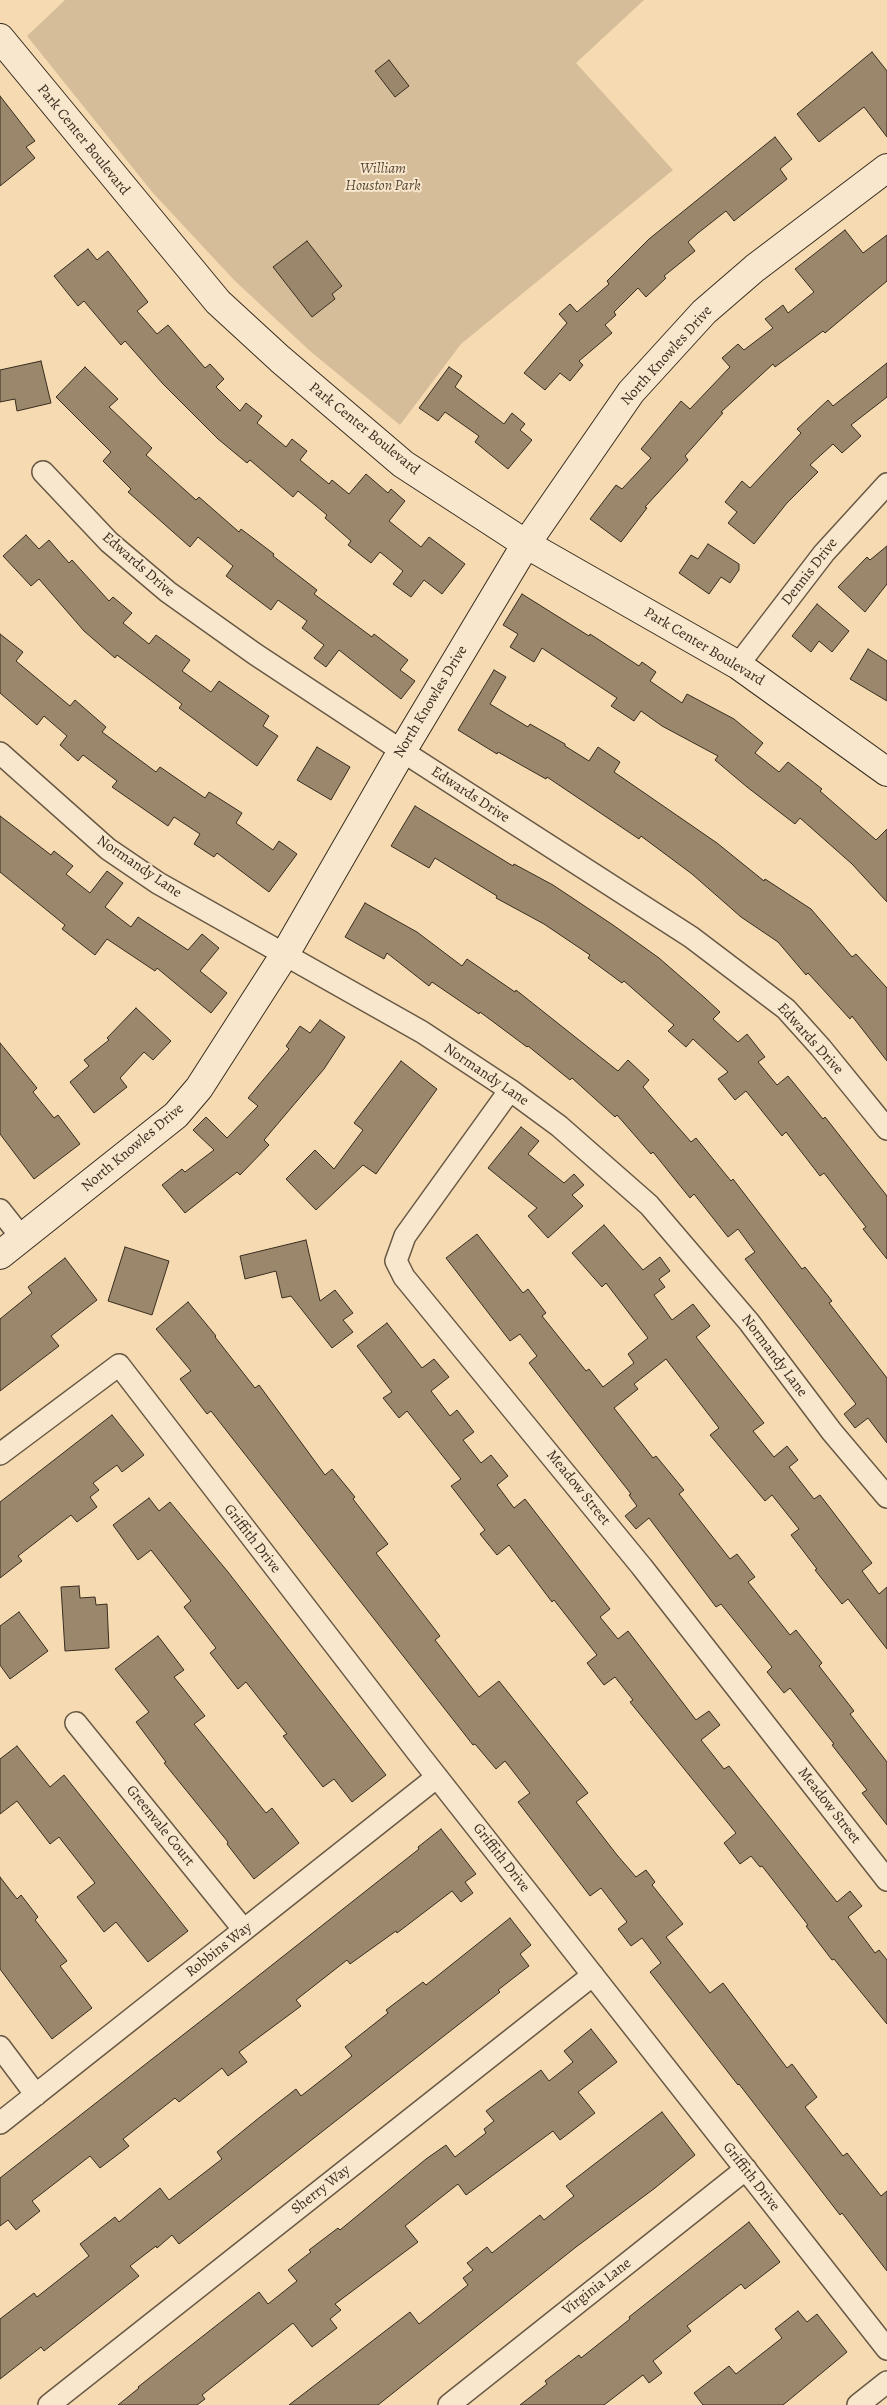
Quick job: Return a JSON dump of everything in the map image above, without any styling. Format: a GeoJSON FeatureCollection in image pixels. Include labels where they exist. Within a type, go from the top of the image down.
{"type":"FeatureCollection","features":[{"type":"Feature","properties":{"kind":"street","name":"Park Center Boulevard"},"geometry":{"type":"LineString","coordinates":[[0,38],[218,302],[280,359],[403,464],[526,544],[738,665],[887,772]]}},
{"type":"Feature","properties":{"kind":"street","name":"North Knowles Drive"},"geometry":{"type":"LineString","coordinates":[[0,1254],[176,1115],[200,1088],[285,954],[402,751],[526,544],[631,392],[704,312],[755,268],[887,168]]}},
{"type":"Feature","properties":{"kind":"street","name":"Edwards Drive"},"geometry":{"type":"LineString","coordinates":[[43,472],[109,542],[168,592],[255,654],[402,751],[691,937],[786,1009],[822,1048],[887,1129]]}},
{"type":"Feature","properties":{"kind":"street","name":"Dennis Drive"},"geometry":{"type":"LineString","coordinates":[[738,665],[824,553],[887,484]]}},
{"type":"Feature","properties":{"kind":"street","name":"Normandy Lane"},"geometry":{"type":"LineString","coordinates":[[0,753],[108,849],[158,883],[422,1032],[510,1090],[559,1126],[649,1205],[750,1322],[832,1432],[887,1497]]}},
{"type":"Feature","properties":{"kind":"street","name":"Meadow Street"},"geometry":{"type":"LineString","coordinates":[[510,1090],[405,1236],[396,1261],[404,1277],[642,1567],[887,1880]]}},
{"type":"Feature","properties":{"kind":"street"},"geometry":{"type":"LineString","coordinates":[[0,1210],[22,1238]]}},
{"type":"Feature","properties":{"kind":"street","name":"Griffith Drive"},"geometry":{"type":"LineString","coordinates":[[0,1454],[119,1365],[437,1777],[887,2349]]}},
{"type":"Feature","properties":{"kind":"street","name":"Greenvale Court"},"geometry":{"type":"LineString","coordinates":[[76,1723],[244,1930]]}},
{"type":"Feature","properties":{"kind":"street","name":"Robbins Way"},"geometry":{"type":"LineString","coordinates":[[0,2123],[437,1777]]}},
{"type":"Feature","properties":{"kind":"street","name":"Sherry Way"},"geometry":{"type":"LineString","coordinates":[[49,2405],[593,1975]]}},
{"type":"Feature","properties":{"kind":"street"},"geometry":{"type":"LineString","coordinates":[[0,2047],[36,2095]]}},
{"type":"Feature","properties":{"kind":"street","name":"Virginia Lane"},"geometry":{"type":"LineString","coordinates":[[448,2405],[746,2169]]}},
{"type":"Feature","properties":{"kind":"street"},"geometry":{"type":"LineString","coordinates":[[858,2405],[887,2382]]}},
{"type":"Feature","properties":{"kind":"green space","name":"William Houston Park"},"geometry":{"type":"Polygon","coordinates":[[[65,0],[644,0],[576,63],[673,170],[461,344],[400,425],[310,351],[234,280],[153,193],[27,36],[65,0]]]}},
{"type":"Feature","properties":{"kind":"building"},"geometry":{"type":"Polygon","coordinates":[[[872,52],[887,71],[887,137],[864,107],[819,142],[797,114],[872,52]]]}},
{"type":"Feature","properties":{"kind":"building"},"geometry":{"type":"Polygon","coordinates":[[[389,60],[409,86],[395,97],[375,71],[389,60]]]}},
{"type":"Feature","properties":{"kind":"building"},"geometry":{"type":"Polygon","coordinates":[[[0,96],[35,141],[26,147],[35,158],[0,186],[0,96]]]}},
{"type":"Feature","properties":{"kind":"building"},"geometry":{"type":"Polygon","coordinates":[[[775,137],[792,159],[780,169],[787,179],[734,221],[726,211],[698,233],[688,242],[695,251],[664,276],[666,278],[646,297],[638,288],[614,312],[616,315],[605,325],[612,333],[579,361],[583,365],[570,381],[560,373],[545,390],[524,373],[567,323],[559,314],[570,304],[577,312],[609,284],[607,281],[649,239],[775,137]]]}},
{"type":"Feature","properties":{"kind":"building"},"geometry":{"type":"Polygon","coordinates":[[[845,230],[863,253],[887,235],[887,281],[825,333],[823,331],[775,367],[773,364],[721,412],[723,413],[685,456],[688,460],[645,507],[647,508],[621,542],[590,519],[616,485],[622,489],[651,458],[641,449],[681,401],[690,409],[730,367],[722,358],[738,344],[744,350],[773,328],[765,319],[783,305],[788,313],[814,292],[795,269],[845,230]]]}},
{"type":"Feature","properties":{"kind":"building"},"geometry":{"type":"Polygon","coordinates":[[[307,241],[342,286],[332,294],[335,299],[312,317],[273,267],[307,241]]]}},
{"type":"Feature","properties":{"kind":"building"},"geometry":{"type":"Polygon","coordinates":[[[88,249],[97,260],[108,251],[148,302],[137,311],[157,334],[168,325],[205,368],[210,364],[224,379],[216,387],[240,411],[246,403],[262,416],[257,423],[286,447],[292,439],[307,451],[300,460],[329,484],[332,480],[349,494],[366,474],[388,493],[391,489],[405,501],[389,521],[421,547],[429,537],[465,564],[442,594],[424,580],[411,597],[393,584],[403,571],[380,552],[371,563],[348,545],[351,541],[325,518],[327,515],[298,491],[293,497],[250,460],[247,463],[218,439],[163,384],[125,341],[121,345],[84,301],[78,306],[54,276],[88,249]]]}},
{"type":"Feature","properties":{"kind":"building"},"geometry":{"type":"Polygon","coordinates":[[[41,361],[51,403],[17,411],[15,399],[0,402],[0,370],[41,361]]]}},
{"type":"Feature","properties":{"kind":"building"},"geometry":{"type":"Polygon","coordinates":[[[887,363],[887,397],[851,425],[861,436],[842,453],[833,444],[810,465],[818,472],[787,503],[754,544],[728,523],[737,512],[725,502],[742,481],[750,488],[801,433],[797,429],[828,400],[833,406],[887,363]]]}},
{"type":"Feature","properties":{"kind":"building"},"geometry":{"type":"Polygon","coordinates":[[[85,367],[118,399],[109,407],[152,448],[146,455],[196,500],[199,497],[239,532],[241,529],[274,554],[273,556],[317,590],[314,594],[372,637],[374,634],[408,660],[400,670],[415,681],[401,699],[339,650],[326,667],[314,658],[324,645],[302,628],[307,621],[278,600],[271,610],[226,576],[233,566],[198,537],[190,547],[128,492],[131,489],[103,461],[111,452],[56,397],[85,367]]]}},
{"type":"Feature","properties":{"kind":"building"},"geometry":{"type":"Polygon","coordinates":[[[449,367],[462,376],[455,387],[504,424],[512,413],[525,424],[520,430],[532,440],[508,469],[475,442],[479,436],[445,412],[438,421],[419,408],[449,367]]]}},
{"type":"Feature","properties":{"kind":"building"},"geometry":{"type":"Polygon","coordinates":[[[26,535],[39,549],[49,540],[69,563],[72,560],[109,601],[113,597],[132,613],[123,623],[149,644],[156,635],[190,660],[182,671],[211,692],[219,681],[269,716],[263,726],[278,736],[257,766],[179,708],[182,704],[117,655],[115,658],[84,631],[39,579],[31,586],[3,556],[26,535]]]}},
{"type":"Feature","properties":{"kind":"building"},"geometry":{"type":"Polygon","coordinates":[[[708,544],[739,564],[739,570],[730,583],[721,577],[709,594],[679,573],[691,555],[698,559],[708,544]]]}},
{"type":"Feature","properties":{"kind":"building"},"geometry":{"type":"Polygon","coordinates":[[[887,546],[887,584],[865,612],[838,587],[867,557],[870,560],[887,546]]]}},
{"type":"Feature","properties":{"kind":"building"},"geometry":{"type":"Polygon","coordinates":[[[522,594],[589,636],[590,634],[639,666],[642,662],[656,672],[650,681],[682,703],[687,694],[734,719],[763,743],[755,753],[779,772],[788,762],[822,789],[820,791],[876,840],[887,829],[887,902],[852,864],[800,818],[795,824],[715,760],[718,756],[662,726],[641,711],[634,721],[611,706],[617,698],[542,648],[534,662],[510,647],[518,634],[503,625],[522,594]]]}},
{"type":"Feature","properties":{"kind":"building"},"geometry":{"type":"Polygon","coordinates":[[[817,604],[849,631],[832,652],[819,641],[811,652],[792,636],[817,604]]]}},
{"type":"Feature","properties":{"kind":"building"},"geometry":{"type":"Polygon","coordinates":[[[0,634],[23,652],[16,661],[70,706],[75,700],[106,727],[102,732],[156,772],[160,767],[205,798],[209,792],[242,813],[236,823],[273,850],[279,841],[297,854],[269,892],[217,853],[214,857],[194,844],[200,834],[174,817],[168,826],[112,787],[117,781],[83,755],[78,761],[60,745],[67,736],[44,716],[37,725],[0,693],[0,634]]]}},
{"type":"Feature","properties":{"kind":"building"},"geometry":{"type":"Polygon","coordinates":[[[868,649],[887,661],[887,701],[850,679],[868,649]]]}},
{"type":"Feature","properties":{"kind":"building"},"geometry":{"type":"Polygon","coordinates":[[[494,670],[506,677],[490,704],[528,727],[530,724],[565,744],[565,746],[589,761],[598,747],[620,762],[614,772],[717,843],[764,881],[765,879],[811,909],[852,957],[856,954],[887,988],[887,1061],[852,1016],[850,1019],[808,973],[806,975],[778,942],[741,917],[692,874],[641,836],[639,839],[547,777],[546,779],[498,752],[497,754],[458,730],[494,670]]]}},
{"type":"Feature","properties":{"kind":"building"},"geometry":{"type":"Polygon","coordinates":[[[317,747],[350,767],[331,800],[297,780],[317,747]]]}},
{"type":"Feature","properties":{"kind":"building"},"geometry":{"type":"Polygon","coordinates":[[[415,806],[513,866],[514,864],[553,885],[613,925],[659,958],[720,1012],[713,1019],[738,1042],[747,1034],[765,1057],[758,1062],[777,1085],[788,1076],[823,1119],[825,1117],[887,1196],[887,1259],[863,1229],[866,1227],[824,1173],[820,1176],[786,1132],[782,1136],[746,1091],[735,1100],[718,1079],[728,1072],[693,1039],[686,1047],[668,1031],[674,1025],[624,981],[622,983],[588,958],[590,955],[544,924],[496,898],[497,896],[435,858],[429,868],[391,846],[415,806]]]}},
{"type":"Feature","properties":{"kind":"building"},"geometry":{"type":"Polygon","coordinates":[[[0,816],[51,855],[54,851],[73,866],[66,874],[90,893],[107,871],[123,883],[105,907],[131,927],[138,917],[188,950],[202,934],[219,948],[200,971],[227,993],[211,1013],[157,968],[155,971],[107,939],[95,955],[62,929],[65,925],[0,872],[0,816]]]}},
{"type":"Feature","properties":{"kind":"building"},"geometry":{"type":"Polygon","coordinates":[[[365,903],[417,932],[462,966],[467,959],[515,992],[516,990],[618,1071],[628,1060],[649,1080],[643,1087],[691,1142],[696,1138],[731,1181],[733,1179],[802,1269],[805,1267],[832,1301],[829,1303],[887,1378],[887,1443],[868,1418],[855,1428],[844,1414],[856,1404],[745,1259],[755,1252],[738,1229],[728,1237],[694,1194],[690,1198],[653,1152],[651,1154],[617,1115],[615,1117],[572,1078],[570,1080],[528,1046],[480,1012],[479,1014],[432,982],[429,986],[387,953],[384,959],[345,937],[365,903]]]}},
{"type":"Feature","properties":{"kind":"building"},"geometry":{"type":"Polygon","coordinates":[[[136,1008],[171,1041],[153,1060],[144,1052],[120,1078],[127,1087],[94,1113],[70,1082],[89,1066],[84,1060],[109,1040],[107,1038],[136,1008]]]}},
{"type":"Feature","properties":{"kind":"building"},"geometry":{"type":"Polygon","coordinates":[[[320,1020],[345,1037],[324,1069],[264,1140],[269,1145],[240,1175],[237,1172],[185,1213],[162,1185],[182,1169],[185,1172],[214,1150],[193,1130],[206,1117],[227,1138],[258,1106],[248,1098],[289,1049],[286,1046],[300,1026],[310,1033],[320,1020]]]}},
{"type":"Feature","properties":{"kind":"building"},"geometry":{"type":"Polygon","coordinates":[[[0,1043],[37,1088],[33,1092],[54,1118],[58,1115],[80,1144],[34,1179],[0,1134],[0,1043]]]}},
{"type":"Feature","properties":{"kind":"building"},"geometry":{"type":"Polygon","coordinates":[[[401,1061],[437,1089],[376,1174],[363,1165],[316,1210],[286,1179],[315,1150],[334,1169],[363,1130],[354,1123],[401,1061]]]}},
{"type":"Feature","properties":{"kind":"building"},"geometry":{"type":"Polygon","coordinates":[[[521,1127],[539,1141],[528,1154],[564,1183],[574,1174],[584,1185],[572,1195],[583,1206],[548,1238],[528,1216],[537,1208],[488,1168],[521,1127]]]}},
{"type":"Feature","properties":{"kind":"building"},"geometry":{"type":"Polygon","coordinates":[[[604,1225],[643,1270],[660,1257],[670,1271],[659,1279],[665,1287],[654,1295],[672,1320],[693,1304],[710,1326],[696,1337],[764,1423],[753,1431],[774,1457],[787,1446],[798,1460],[789,1467],[814,1499],[820,1495],[872,1563],[862,1571],[879,1594],[887,1587],[887,1649],[848,1599],[842,1604],[815,1570],[817,1569],[791,1535],[799,1529],[772,1495],[765,1501],[710,1435],[719,1428],[666,1359],[634,1384],[638,1389],[614,1408],[653,1458],[656,1456],[684,1490],[679,1494],[730,1559],[737,1554],[755,1577],[748,1582],[790,1635],[796,1630],[822,1663],[819,1666],[854,1711],[850,1714],[887,1762],[887,1825],[862,1793],[867,1790],[832,1745],[834,1744],[790,1688],[784,1693],[767,1672],[772,1667],[721,1604],[716,1607],[649,1518],[636,1529],[625,1516],[637,1506],[629,1495],[631,1494],[529,1363],[537,1356],[520,1334],[510,1341],[446,1258],[477,1234],[523,1293],[528,1289],[546,1313],[542,1316],[586,1371],[589,1369],[603,1387],[634,1363],[628,1354],[648,1338],[606,1283],[602,1287],[572,1253],[604,1225]]]}},
{"type":"Feature","properties":{"kind":"building"},"geometry":{"type":"Polygon","coordinates":[[[306,1240],[320,1301],[335,1290],[353,1313],[343,1320],[353,1332],[332,1348],[291,1296],[282,1298],[276,1271],[245,1279],[240,1256],[306,1240]]]}},
{"type":"Feature","properties":{"kind":"building"},"geometry":{"type":"Polygon","coordinates":[[[125,1247],[169,1261],[152,1315],[108,1301],[125,1247]]]}},
{"type":"Feature","properties":{"kind":"building"},"geometry":{"type":"Polygon","coordinates":[[[65,1258],[97,1300],[51,1336],[59,1346],[0,1391],[0,1319],[32,1293],[28,1287],[65,1258]]]}},
{"type":"Feature","properties":{"kind":"building"},"geometry":{"type":"Polygon","coordinates":[[[188,1302],[255,1388],[259,1385],[325,1475],[332,1469],[355,1497],[353,1499],[388,1544],[376,1553],[440,1636],[435,1640],[479,1697],[499,1681],[588,1793],[576,1802],[636,1877],[646,1870],[655,1882],[652,1885],[683,1924],[666,1937],[710,1993],[723,1983],[787,2068],[792,2064],[817,2097],[805,2107],[843,2156],[847,2153],[881,2196],[887,2191],[887,2271],[842,2213],[840,2215],[650,1972],[661,1963],[642,1938],[631,1946],[618,1929],[627,1922],[601,1888],[590,1896],[518,1802],[530,1793],[505,1761],[496,1769],[475,1744],[473,1745],[211,1411],[207,1414],[180,1379],[191,1371],[156,1329],[188,1302]]]}},
{"type":"Feature","properties":{"kind":"building"},"geometry":{"type":"Polygon","coordinates":[[[387,1323],[422,1368],[434,1359],[449,1377],[431,1391],[450,1416],[457,1410],[474,1432],[463,1440],[481,1463],[491,1455],[508,1476],[497,1485],[514,1508],[525,1499],[610,1609],[600,1617],[618,1639],[628,1631],[696,1720],[709,1711],[720,1725],[701,1740],[724,1769],[729,1766],[837,1902],[850,1891],[862,1906],[848,1917],[875,1953],[879,1950],[887,1960],[887,2024],[834,1959],[832,1960],[806,1926],[808,1925],[762,1866],[760,1867],[751,1856],[740,1864],[724,1843],[736,1833],[630,1702],[633,1700],[615,1677],[604,1685],[587,1663],[597,1655],[554,1600],[552,1602],[509,1545],[497,1555],[480,1534],[485,1530],[451,1486],[461,1479],[407,1411],[399,1418],[383,1398],[392,1392],[357,1346],[387,1323]]]}},
{"type":"Feature","properties":{"kind":"building"},"geometry":{"type":"Polygon","coordinates":[[[112,1415],[144,1455],[122,1472],[117,1465],[93,1483],[99,1490],[90,1497],[97,1507],[77,1522],[71,1515],[18,1556],[22,1561],[0,1578],[0,1502],[112,1415]]]}},
{"type":"Feature","properties":{"kind":"building"},"geometry":{"type":"Polygon","coordinates":[[[149,1498],[159,1511],[170,1502],[228,1572],[386,1775],[352,1802],[334,1779],[323,1787],[283,1736],[287,1734],[246,1682],[238,1689],[210,1653],[216,1648],[184,1607],[191,1601],[151,1550],[138,1560],[113,1525],[149,1498]]]}},
{"type":"Feature","properties":{"kind":"building"},"geometry":{"type":"Polygon","coordinates":[[[79,1586],[80,1598],[95,1597],[96,1605],[107,1604],[109,1648],[65,1651],[61,1587],[79,1586]]]}},
{"type":"Feature","properties":{"kind":"building"},"geometry":{"type":"Polygon","coordinates":[[[19,1612],[48,1651],[10,1679],[0,1665],[0,1626],[19,1612]]]}},
{"type":"Feature","properties":{"kind":"building"},"geometry":{"type":"Polygon","coordinates":[[[158,1636],[184,1670],[174,1677],[205,1716],[194,1724],[266,1813],[272,1808],[299,1843],[254,1879],[227,1844],[228,1842],[164,1763],[166,1762],[136,1722],[149,1712],[115,1669],[158,1636]]]}},
{"type":"Feature","properties":{"kind":"building"},"geometry":{"type":"Polygon","coordinates":[[[17,1746],[50,1787],[64,1775],[188,1931],[148,1962],[116,1922],[104,1932],[77,1897],[95,1883],[59,1837],[50,1844],[17,1801],[0,1814],[0,1759],[17,1746]]]}},
{"type":"Feature","properties":{"kind":"building"},"geometry":{"type":"Polygon","coordinates":[[[441,1829],[476,1874],[465,1882],[473,1893],[461,1902],[452,1891],[397,1933],[396,1931],[350,1964],[347,1960],[296,2000],[301,2006],[239,2052],[247,2062],[228,2076],[222,2068],[179,2102],[175,2098],[123,2139],[129,2146],[100,2168],[90,2156],[32,2201],[40,2211],[16,2230],[8,2220],[0,2226],[0,2178],[419,1849],[418,1847],[441,1829]]]}},
{"type":"Feature","properties":{"kind":"building"},"geometry":{"type":"Polygon","coordinates":[[[0,1877],[17,1899],[21,1895],[38,1917],[35,1920],[67,1961],[60,1966],[92,2008],[52,2039],[0,1969],[0,1877]]]}},
{"type":"Feature","properties":{"kind":"building"},"geometry":{"type":"Polygon","coordinates":[[[510,1918],[531,1945],[520,1954],[529,1966],[498,1990],[500,1992],[179,2244],[172,2235],[157,2248],[156,2246],[130,2266],[139,2276],[44,2351],[41,2347],[0,2379],[0,2319],[34,2293],[37,2297],[89,2256],[80,2244],[115,2217],[119,2222],[160,2188],[169,2200],[222,2159],[217,2152],[260,2117],[296,2089],[301,2096],[352,2056],[345,2047],[388,2013],[386,2010],[423,1982],[426,1985],[510,1918]]]}},
{"type":"Feature","properties":{"kind":"building"},"geometry":{"type":"Polygon","coordinates":[[[591,2029],[617,2062],[578,2092],[595,2113],[560,2140],[553,2131],[466,2195],[458,2184],[405,2226],[418,2242],[335,2304],[341,2310],[330,2319],[337,2328],[312,2347],[293,2323],[202,2395],[205,2399],[197,2405],[118,2405],[138,2387],[259,2292],[268,2304],[297,2281],[288,2270],[311,2252],[309,2250],[338,2228],[340,2230],[426,2159],[446,2145],[455,2157],[486,2133],[484,2129],[494,2121],[486,2111],[541,2070],[549,2081],[573,2062],[564,2051],[591,2029]]]}},
{"type":"Feature","properties":{"kind":"building"},"geometry":{"type":"Polygon","coordinates":[[[662,2112],[695,2155],[655,2188],[576,2247],[378,2405],[289,2405],[410,2312],[419,2324],[468,2285],[463,2278],[473,2270],[467,2263],[487,2247],[492,2253],[540,2215],[544,2220],[574,2196],[566,2186],[662,2112]]]}},
{"type":"Feature","properties":{"kind":"building"},"geometry":{"type":"Polygon","coordinates":[[[749,2222],[780,2262],[745,2289],[741,2284],[687,2326],[691,2331],[653,2361],[662,2373],[649,2383],[643,2375],[604,2405],[520,2405],[547,2384],[545,2381],[579,2355],[581,2358],[630,2319],[629,2317],[749,2222]]]}},
{"type":"Feature","properties":{"kind":"building"},"geometry":{"type":"Polygon","coordinates":[[[798,2311],[807,2322],[817,2314],[847,2352],[783,2405],[703,2405],[694,2393],[729,2366],[736,2374],[782,2338],[775,2329],[798,2311]]]}}]}
